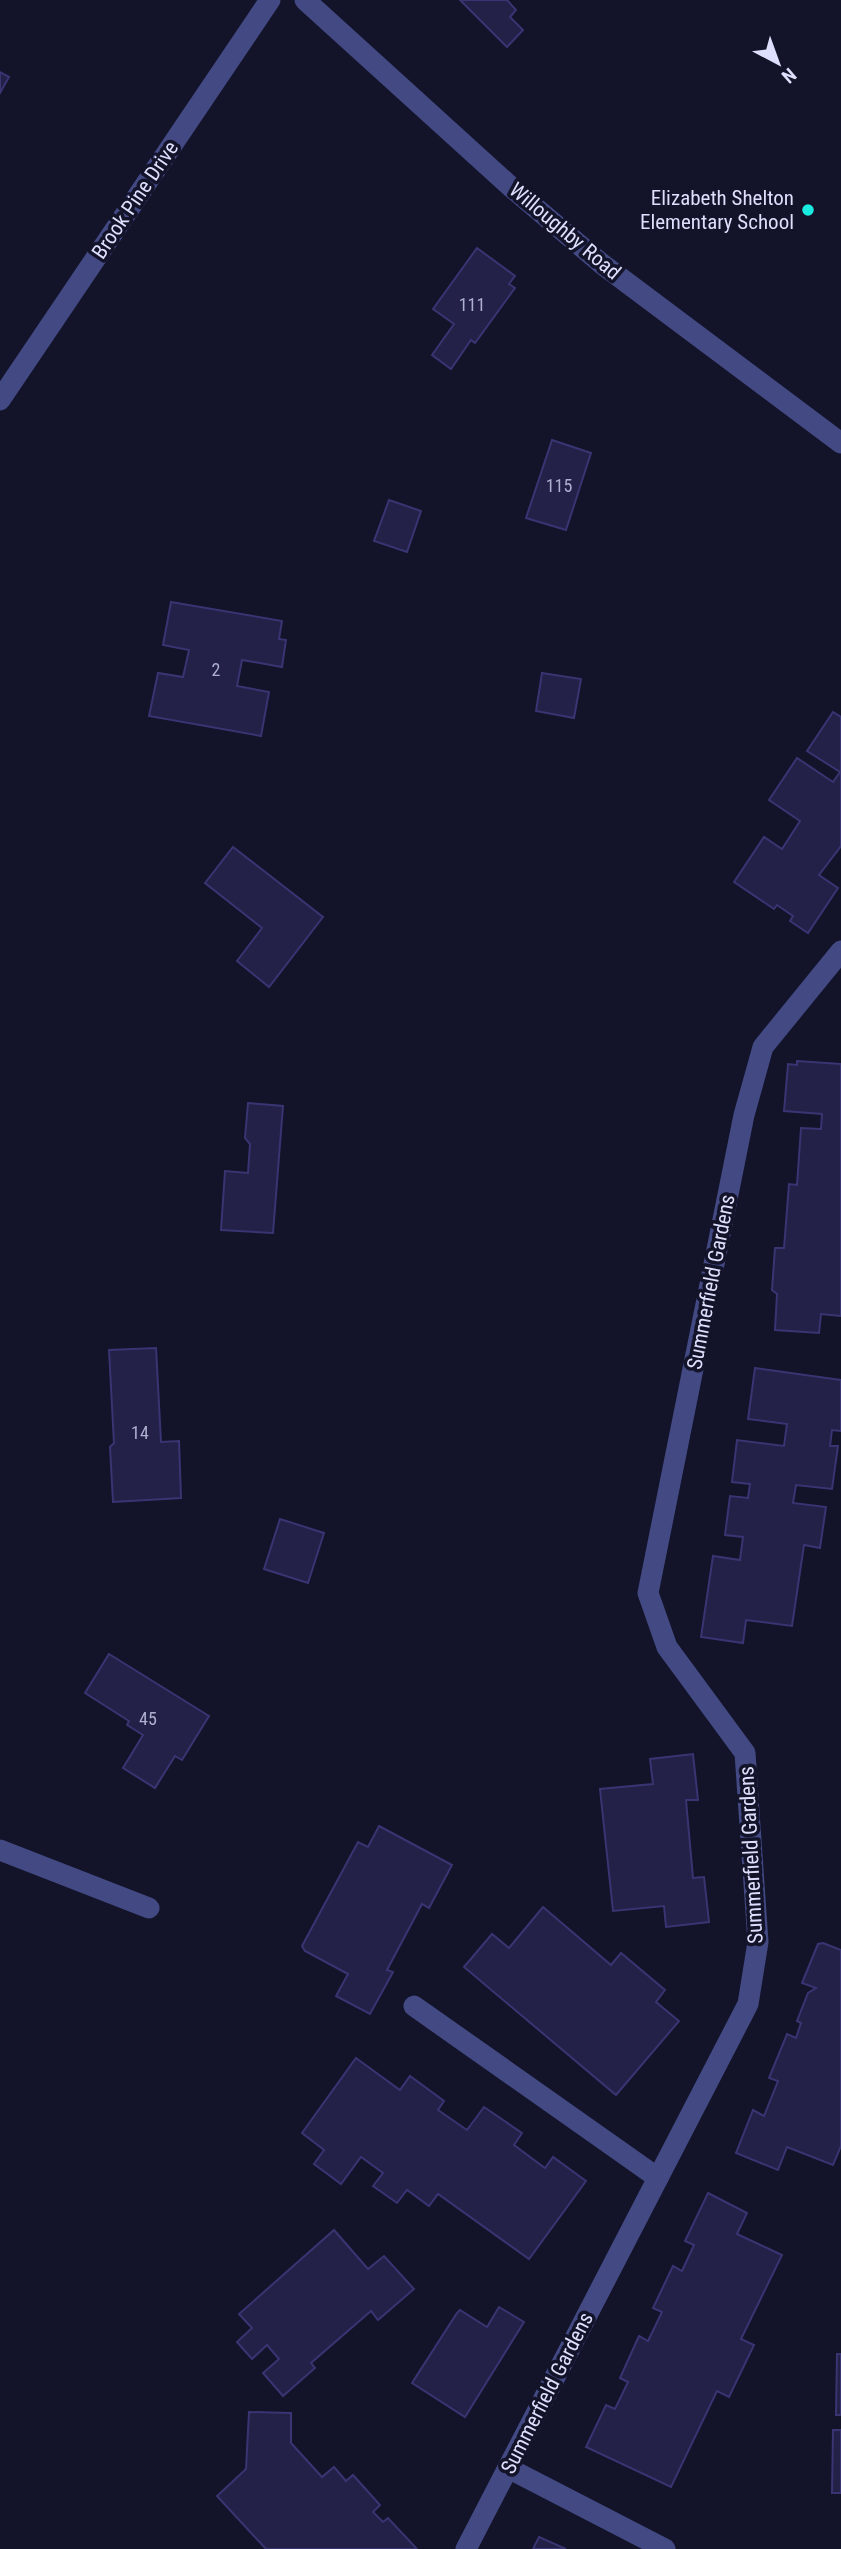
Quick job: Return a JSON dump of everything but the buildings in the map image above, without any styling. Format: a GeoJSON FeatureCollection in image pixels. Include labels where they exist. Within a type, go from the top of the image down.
{"type":"FeatureCollection","features":[{"type":"Feature","properties":{"kind":"street","name":"Brook Pine Drive"},"geometry":{"type":"LineString","coordinates":[[0,400],[270,0]]}},
{"type":"Feature","properties":{"kind":"street","name":"Willoughby Road"},"geometry":{"type":"LineString","coordinates":[[305,0],[511,187],[602,264],[841,443]]}},
{"type":"Feature","properties":{"kind":"street","name":"Summerfield Gardens"},"geometry":{"type":"LineString","coordinates":[[466,2549],[748,2004],[758,1941],[746,1753],[667,1647],[648,1593],[744,1115],[763,1046],[841,951]]}},
{"type":"Feature","properties":{"kind":"street"},"geometry":{"type":"LineString","coordinates":[[0,1850],[149,1908]]}},
{"type":"Feature","properties":{"kind":"street"},"geometry":{"type":"LineString","coordinates":[[414,2006],[658,2178]]}},
{"type":"Feature","properties":{"kind":"street"},"geometry":{"type":"LineString","coordinates":[[508,2468],[600,2513],[665,2549]]}},
{"type":"Feature","properties":{"kind":"place","name":"Elizabeth Shelton Elementary School"},"geometry":{"type":"Point","coordinates":[808,210]}}]}
